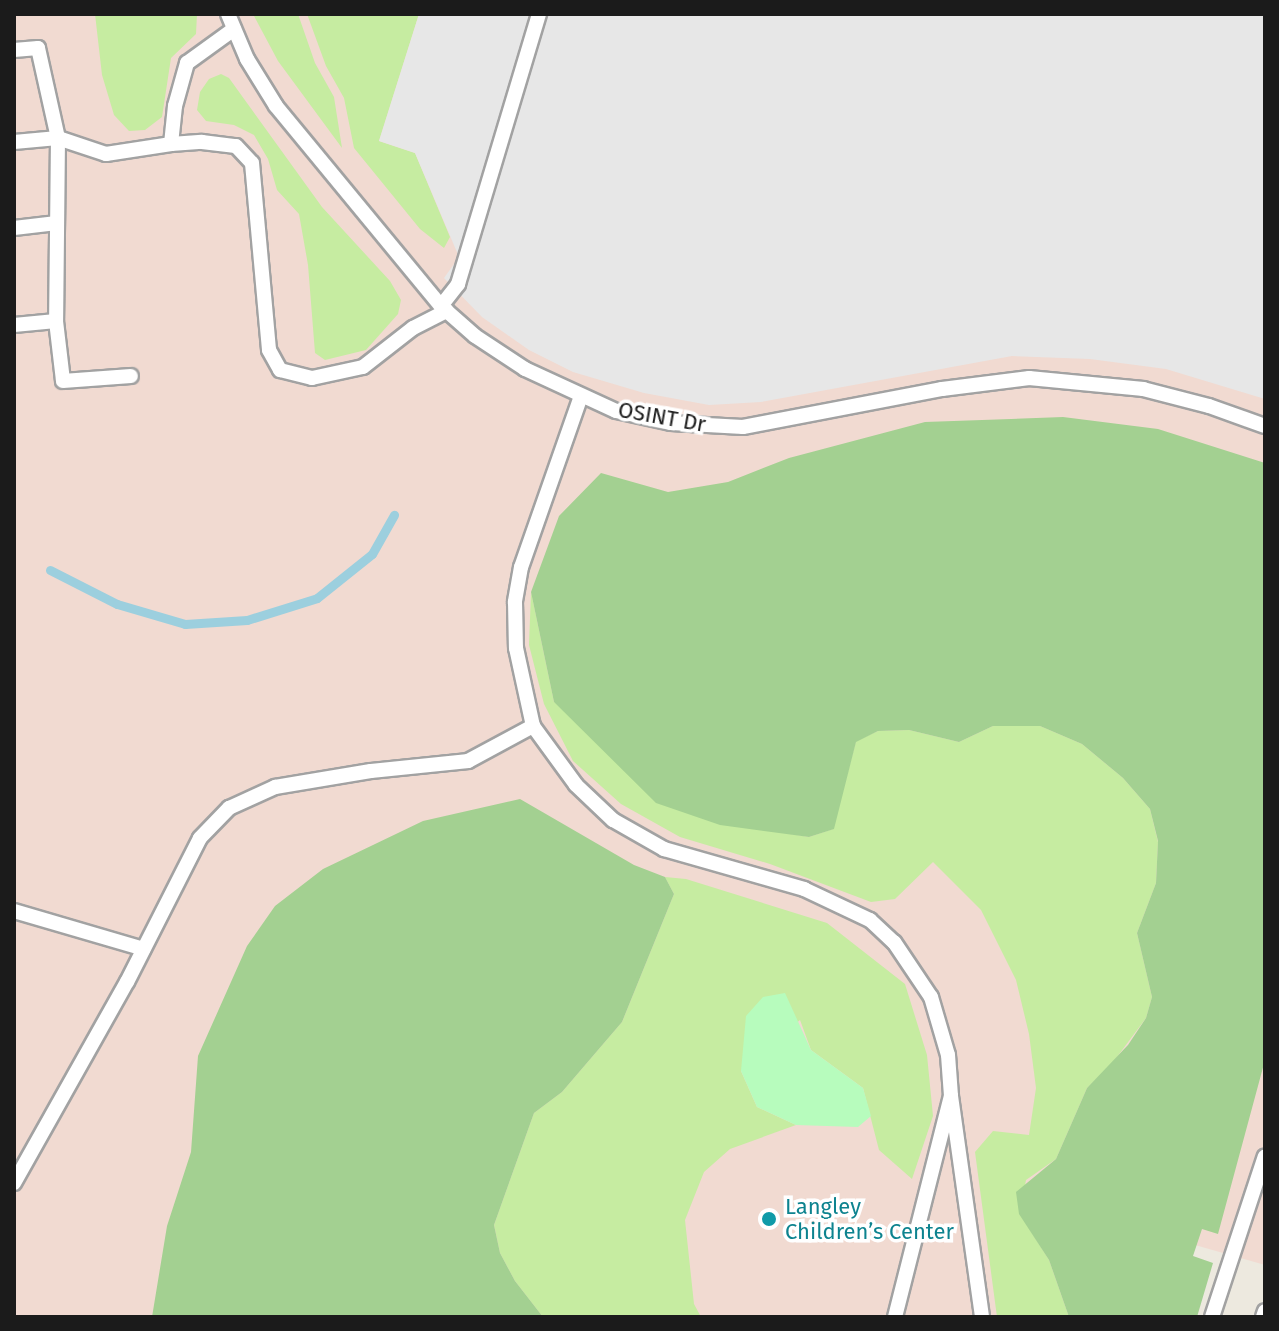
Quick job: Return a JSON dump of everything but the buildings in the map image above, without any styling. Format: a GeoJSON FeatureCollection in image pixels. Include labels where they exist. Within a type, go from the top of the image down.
{"type":"FeatureCollection","features":[{"type":"Feature","properties":{"kind":"lane","name":"OSINT Dr"},"geometry":{"type":"LineString","coordinates":[[228,14],[247,59],[276,106],[444,309],[475,336],[525,369],[616,411],[671,423],[743,427],[986,381],[1084,381],[1174,395],[1265,426]]}},
{"type":"Feature","properties":{"kind":"lane"},"geometry":{"type":"LineString","coordinates":[[14,142],[58,138],[106,154],[171,144],[236,146],[252,163],[269,350],[280,370],[312,378],[363,367],[413,328],[444,309],[458,284],[539,14]]}},
{"type":"Feature","properties":{"kind":"lane"},"geometry":{"type":"LineString","coordinates":[[171,144],[175,106],[187,63],[234,29]]}},
{"type":"Feature","properties":{"kind":"lane"},"geometry":{"type":"LineString","coordinates":[[14,50],[38,48],[58,138],[56,321],[63,381],[131,376]]}},
{"type":"Feature","properties":{"kind":"lane"},"geometry":{"type":"LineString","coordinates":[[14,228],[57,223]]}},
{"type":"Feature","properties":{"kind":"lane"},"geometry":{"type":"LineString","coordinates":[[14,325],[56,321]]}},
{"type":"Feature","properties":{"kind":"lane"},"geometry":{"type":"LineString","coordinates":[[581,396],[521,567],[515,602],[516,648],[533,726],[555,759],[613,820],[664,849],[804,889],[870,920],[894,942],[931,997],[948,1055],[982,1317]]}},
{"type":"Feature","properties":{"kind":"lane"},"geometry":{"type":"LineString","coordinates":[[14,1183],[144,949],[200,838],[229,808],[275,787],[371,771],[468,761],[533,726]]}},
{"type":"Feature","properties":{"kind":"lane"},"geometry":{"type":"LineString","coordinates":[[14,911],[144,949]]}},
{"type":"Feature","properties":{"kind":"lane"},"geometry":{"type":"LineString","coordinates":[[895,1317],[951,1096]]}},
{"type":"Feature","properties":{"kind":"lane"},"geometry":{"type":"LineString","coordinates":[[1212,1317],[1265,1156]]}},
{"type":"Feature","properties":{"kind":"lane"},"geometry":{"type":"LineString","coordinates":[[1263,1317],[1265,1311]]}},
{"type":"Feature","properties":{"kind":"shaded area"},"geometry":{"type":"Polygon","coordinates":[[[14,14],[1265,14],[1265,1265],[1104,1219],[1077,1317],[14,1317],[14,14]]]}},
{"type":"Feature","properties":{"kind":"shaded area"},"geometry":{"type":"Polygon","coordinates":[[[419,14],[1265,14],[1265,399],[1166,369],[1090,359],[1012,356],[761,402],[709,405],[644,393],[573,372],[529,350],[482,317],[444,278],[459,257],[415,153],[379,141],[419,14]]]}},
{"type":"Feature","properties":{"kind":"green space"},"geometry":{"type":"Polygon","coordinates":[[[95,14],[197,14],[196,34],[171,58],[162,117],[145,130],[129,131],[114,115],[102,75],[95,14]]]}},
{"type":"Feature","properties":{"kind":"green space"},"geometry":{"type":"Polygon","coordinates":[[[253,14],[298,14],[315,63],[334,97],[342,148],[278,61],[253,14]]]}},
{"type":"Feature","properties":{"kind":"green space"},"geometry":{"type":"Polygon","coordinates":[[[307,14],[419,14],[379,141],[415,153],[450,237],[444,248],[420,229],[354,148],[344,98],[326,66],[307,14]]]}},
{"type":"Feature","properties":{"kind":"green space"},"geometry":{"type":"Polygon","coordinates":[[[221,74],[229,78],[322,207],[390,281],[401,300],[398,314],[366,350],[325,360],[315,353],[308,265],[299,214],[277,190],[268,159],[254,135],[234,125],[206,121],[197,110],[200,92],[209,79],[221,74]]]}},
{"type":"Feature","properties":{"kind":"green space"},"geometry":{"type":"Polygon","coordinates":[[[1063,417],[1158,429],[1265,463],[1265,1060],[1218,1234],[1202,1229],[1193,1256],[1213,1263],[1197,1317],[1069,1317],[1049,1260],[1019,1214],[1016,1192],[1056,1159],[1087,1088],[1128,1045],[1146,1018],[1152,997],[1137,933],[1156,883],[1158,841],[1150,809],[1123,778],[1082,744],[1040,726],[993,726],[959,742],[909,730],[878,731],[856,742],[834,829],[809,837],[720,825],[656,803],[554,702],[531,592],[559,516],[601,473],[668,492],[728,482],[789,458],[925,422],[1063,417]]]}},
{"type":"Feature","properties":{"kind":"green space"},"geometry":{"type":"Polygon","coordinates":[[[531,592],[554,702],[773,831],[809,837],[833,829],[856,741],[878,731],[909,730],[959,742],[993,726],[1040,726],[1082,744],[1123,778],[1150,809],[1158,842],[1156,883],[1137,933],[1152,997],[1146,1018],[1111,1065],[1087,1088],[1056,1159],[1026,1180],[1020,1214],[1049,1260],[1069,1317],[997,1317],[975,1152],[993,1131],[1029,1135],[1036,1088],[1029,1034],[1016,980],[981,910],[933,862],[895,899],[871,902],[770,864],[680,837],[621,804],[573,761],[544,704],[529,645],[531,592]]]}},
{"type":"Feature","properties":{"kind":"green space"},"geometry":{"type":"Polygon","coordinates":[[[520,799],[634,865],[665,877],[674,894],[622,1022],[562,1092],[534,1113],[494,1225],[500,1253],[515,1281],[543,1317],[152,1317],[167,1226],[191,1152],[198,1056],[247,946],[275,906],[323,869],[423,821],[520,799]]]}},
{"type":"Feature","properties":{"kind":"green space"},"geometry":{"type":"Polygon","coordinates":[[[665,877],[686,879],[827,923],[905,984],[927,1055],[933,1116],[912,1179],[879,1150],[863,1088],[811,1050],[800,1020],[741,1071],[757,1107],[796,1125],[730,1149],[704,1172],[685,1220],[694,1304],[701,1317],[543,1317],[515,1281],[500,1253],[494,1225],[534,1113],[562,1092],[622,1022],[674,894],[665,877]]]}},
{"type":"Feature","properties":{"kind":"green space"},"geometry":{"type":"Polygon","coordinates":[[[785,993],[811,1050],[863,1088],[871,1116],[858,1127],[796,1125],[757,1107],[741,1071],[746,1016],[763,997],[785,993]]]}},
{"type":"Feature","properties":{"kind":"waterway"},"geometry":{"type":"LineString","coordinates":[[50,570],[117,604],[185,624],[247,620],[317,598],[372,554],[394,515]]}},
{"type":"Feature","properties":{"kind":"place","name":"Langley Children’s Center"},"geometry":{"type":"Point","coordinates":[769,1219]}}]}
